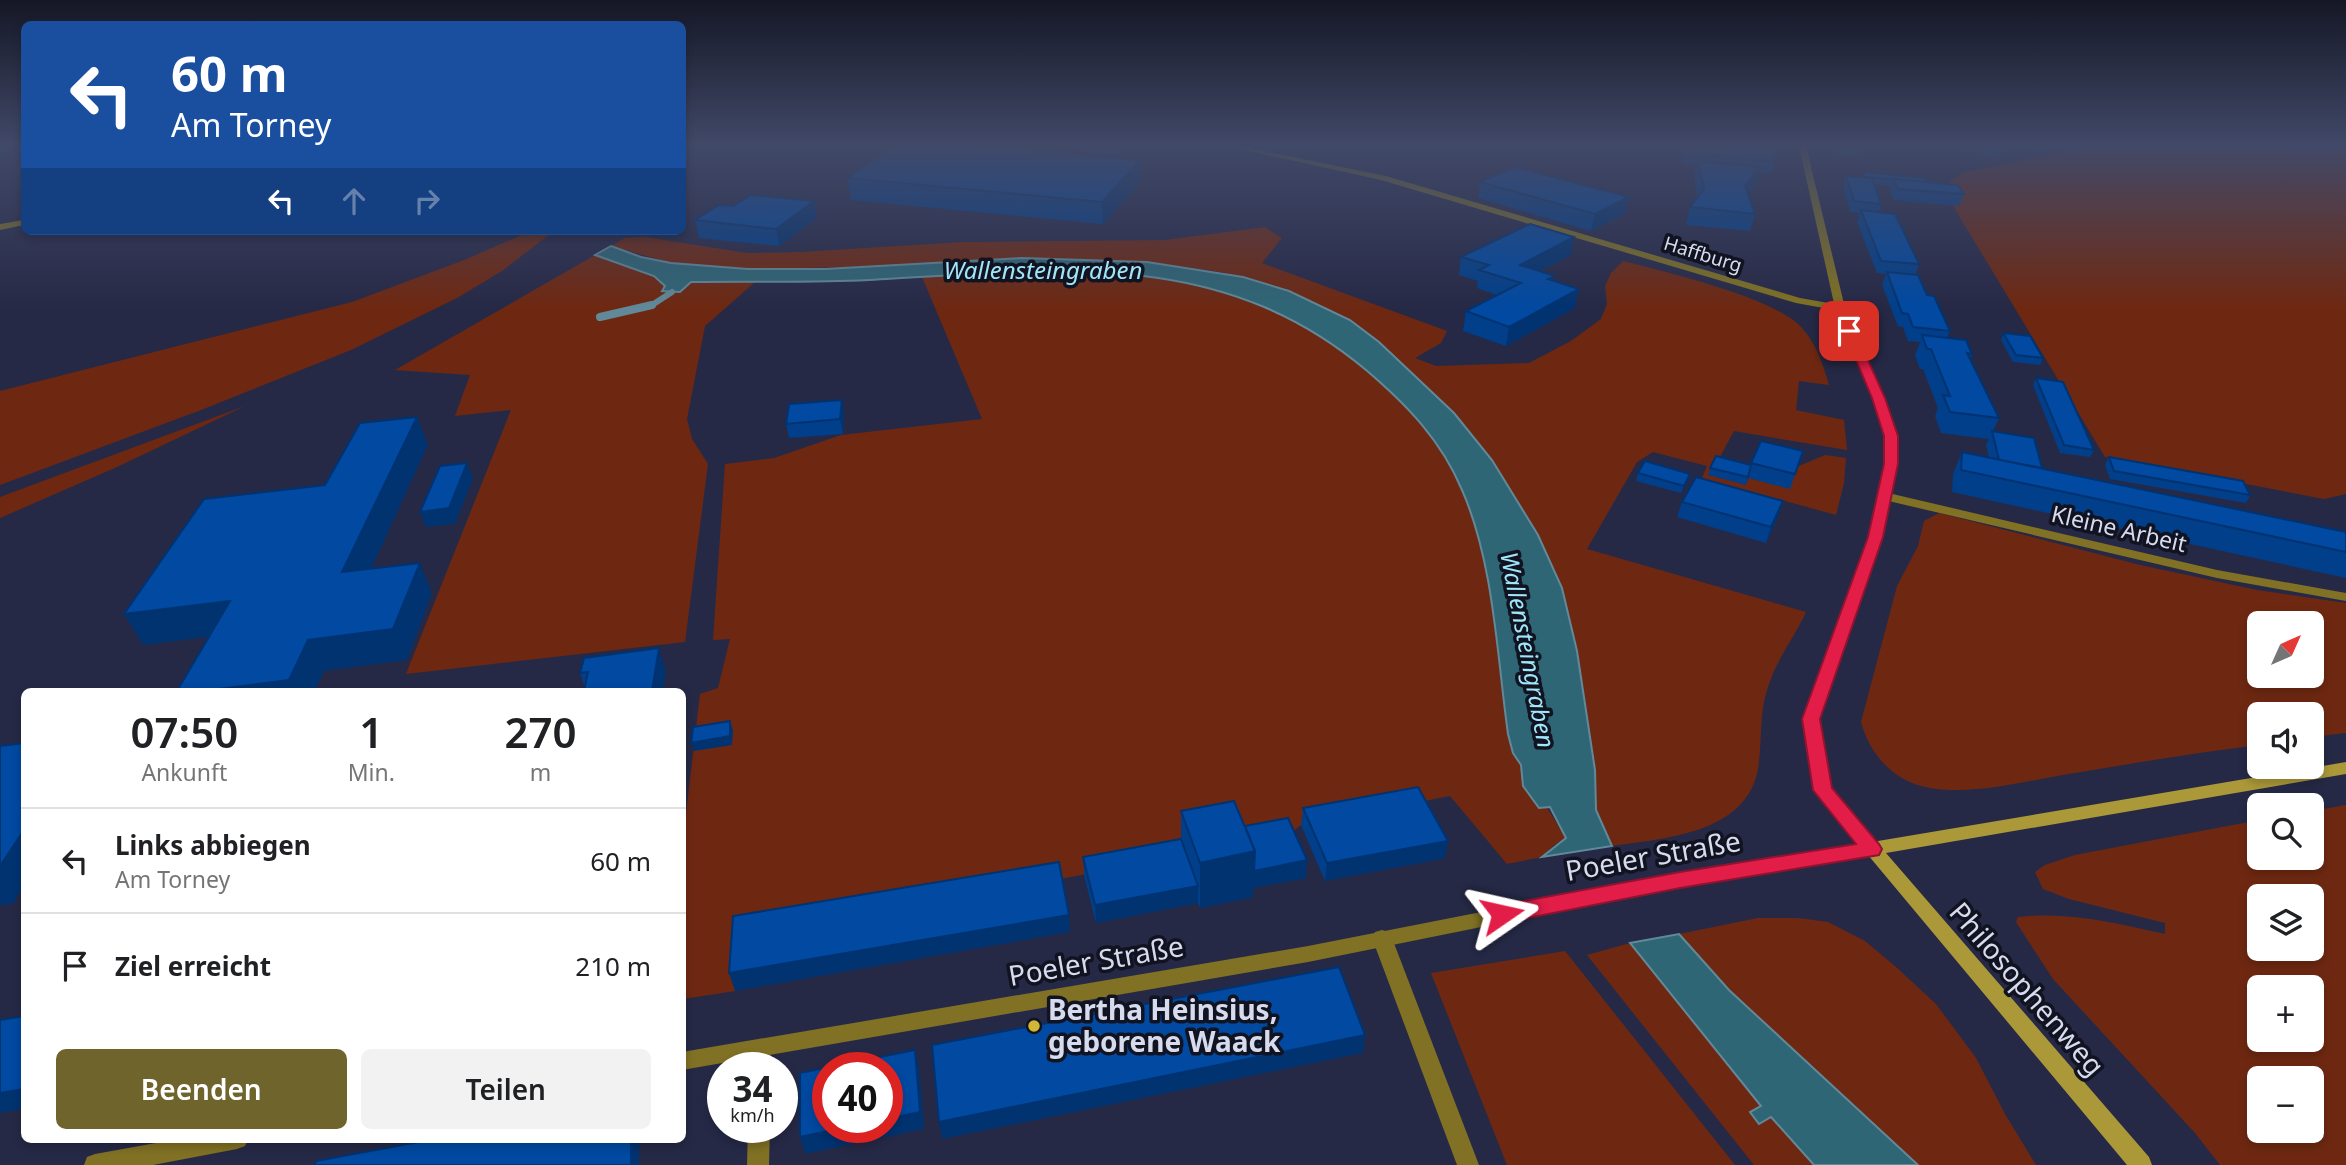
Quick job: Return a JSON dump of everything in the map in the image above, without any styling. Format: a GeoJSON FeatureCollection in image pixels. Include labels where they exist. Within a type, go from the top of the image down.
{"type":"FeatureCollection","features":[{"type":"Feature","properties":{"kind":"main road","name":"Poeler Straße"},"geometry":{"type":"LineString","coordinates":[[1872,849],[2346,768]]}},
{"type":"Feature","properties":{"kind":"main road","name":"Philosophenweg"},"geometry":{"type":"LineString","coordinates":[[1872,849],[2141,1165]]}},
{"type":"Feature","properties":{"kind":"street","name":"Haffburg"},"geometry":{"type":"LineString","coordinates":[[1459,200],[1799,301],[1840,308]]}},
{"type":"Feature","properties":{"kind":"street"},"geometry":{"type":"LineString","coordinates":[[1815,200],[1840,308],[1879,398],[1891,436],[1891,464],[1875,537],[1811,719],[1822,790],[1872,849]]}},
{"type":"Feature","properties":{"kind":"street"},"geometry":{"type":"LineString","coordinates":[[0,227],[21,224]]}},
{"type":"Feature","properties":{"kind":"street","name":"Kleine Arbeit"},"geometry":{"type":"LineString","coordinates":[[1884,496],[2217,573],[2346,597]]}},
{"type":"Feature","properties":{"kind":"street","name":"Poeler Straße"},"geometry":{"type":"LineString","coordinates":[[792,1052],[1680,880],[1872,849]]}},
{"type":"Feature","properties":{"kind":"street"},"geometry":{"type":"LineString","coordinates":[[1382,938],[1468,1165]]}},
{"type":"Feature","properties":{"kind":"street","name":"Poeler Straße"},"geometry":{"type":"LineString","coordinates":[[686,1061],[707,1060]]}},
{"type":"Feature","properties":{"kind":"street"},"geometry":{"type":"LineString","coordinates":[[95,1165],[215,1143]]}},
{"type":"Feature","properties":{"kind":"street"},"geometry":{"type":"LineString","coordinates":[[758,1165],[759,1143]]}},
{"type":"Feature","properties":{"kind":"shaded area"},"geometry":{"type":"Polygon","coordinates":[[[1949,200],[2346,200],[2346,494],[2324,499],[2105,457],[1949,200]]]}},
{"type":"Feature","properties":{"kind":"shaded area"},"geometry":{"type":"Polygon","coordinates":[[[1265,227],[1282,238],[1262,263],[1447,331],[1441,343],[1415,358],[1436,366],[1529,363],[1571,341],[1601,319],[1607,304],[1605,286],[1611,273],[1623,261],[1744,296],[1788,317],[1807,334],[1816,348],[1829,385],[1799,381],[1796,410],[1844,420],[1847,450],[1734,431],[1716,464],[1745,485],[1749,478],[1799,466],[1825,455],[1846,458],[1844,483],[1836,515],[1702,478],[1707,466],[1653,452],[1637,462],[1587,549],[1806,612],[1769,684],[1763,706],[1758,769],[1750,791],[1738,807],[1721,820],[1700,829],[1655,840],[1612,846],[1596,810],[1595,770],[1577,651],[1562,588],[1538,535],[1454,413],[1379,342],[1350,320],[1289,291],[1221,272],[1147,262],[1022,258],[900,266],[748,269],[671,263],[611,246],[625,238],[645,237],[748,253],[800,252],[961,242],[1165,240],[1265,227]]]}},
{"type":"Feature","properties":{"kind":"shaded area"},"geometry":{"type":"Polygon","coordinates":[[[522,235],[549,235],[502,271],[457,298],[351,350],[201,410],[0,485],[0,391],[352,302],[522,235]]]}},
{"type":"Feature","properties":{"kind":"shaded area"},"geometry":{"type":"Polygon","coordinates":[[[595,255],[654,276],[665,286],[663,290],[691,282],[755,282],[705,326],[687,419],[692,439],[708,464],[685,642],[406,674],[511,410],[455,416],[470,375],[395,370],[595,255]]]}},
{"type":"Feature","properties":{"kind":"shaded area"},"geometry":{"type":"Polygon","coordinates":[[[1048,271],[1154,277],[1188,283],[1255,302],[1287,316],[1346,353],[1425,427],[1446,457],[1463,490],[1488,580],[1508,734],[1513,753],[1566,838],[1542,857],[1507,864],[1450,796],[1301,825],[1287,836],[1060,879],[735,991],[686,999],[686,813],[700,694],[718,688],[730,639],[713,640],[725,464],[774,458],[841,435],[982,419],[922,277],[1048,271]]]}},
{"type":"Feature","properties":{"kind":"shaded area"},"geometry":{"type":"Polygon","coordinates":[[[245,406],[117,467],[0,518],[0,497],[245,406]]]}},
{"type":"Feature","properties":{"kind":"shaded area"},"geometry":{"type":"Polygon","coordinates":[[[1939,513],[2140,565],[2257,590],[2346,603],[2346,733],[2324,736],[2324,702],[2247,702],[2247,747],[1980,789],[1946,790],[1905,780],[1877,756],[1861,722],[1897,586],[1918,546],[1924,521],[1939,513]]]}},
{"type":"Feature","properties":{"kind":"shaded area"},"geometry":{"type":"Polygon","coordinates":[[[2346,805],[2346,1165],[2220,1165],[2195,1133],[2053,979],[2016,922],[2018,917],[2074,917],[2165,934],[2165,923],[2069,899],[2043,889],[2035,872],[2045,865],[2075,855],[2247,822],[2247,870],[2324,870],[2324,809],[2346,805]]]}},
{"type":"Feature","properties":{"kind":"shaded area"},"geometry":{"type":"Polygon","coordinates":[[[1758,918],[1798,918],[1828,922],[1865,941],[1896,967],[1936,1004],[1976,1058],[2036,1165],[1918,1165],[1729,990],[1679,934],[1758,918]]]}},
{"type":"Feature","properties":{"kind":"shaded area"},"geometry":{"type":"Polygon","coordinates":[[[1630,943],[1762,1106],[1750,1113],[1759,1123],[1771,1116],[1814,1165],[1754,1165],[1587,955],[1630,943]]]}},
{"type":"Feature","properties":{"kind":"shaded area"},"geometry":{"type":"Polygon","coordinates":[[[1565,951],[1735,1165],[1507,1165],[1431,973],[1565,951]]]}},
{"type":"Feature","properties":{"kind":"water","name":"Wallensteingraben"},"geometry":{"type":"Polygon","coordinates":[[[611,246],[641,257],[671,263],[748,269],[825,269],[1022,258],[1147,262],[1243,277],[1289,291],[1350,320],[1379,342],[1454,413],[1492,460],[1538,535],[1562,588],[1577,651],[1595,770],[1596,810],[1612,846],[1542,857],[1566,838],[1550,807],[1539,808],[1523,786],[1521,765],[1513,753],[1508,734],[1488,579],[1473,518],[1462,490],[1444,455],[1409,410],[1366,370],[1309,330],[1251,302],[1191,284],[1129,274],[1066,271],[847,281],[691,282],[680,292],[662,291],[665,286],[654,276],[595,255],[611,246]]]}},
{"type":"Feature","properties":{"kind":"water"},"geometry":{"type":"Polygon","coordinates":[[[1679,934],[1729,990],[1918,1165],[1814,1165],[1771,1117],[1759,1124],[1750,1112],[1761,1106],[1630,943],[1679,934]]]}},
{"type":"Feature","properties":{"kind":"building"},"geometry":{"type":"Polygon","coordinates":[[[742,200],[814,201],[776,229],[695,220],[719,205],[733,206],[742,200]]]}},
{"type":"Feature","properties":{"kind":"building"},"geometry":{"type":"Polygon","coordinates":[[[1546,200],[1622,200],[1595,214],[1546,200]]]}},
{"type":"Feature","properties":{"kind":"building"},"geometry":{"type":"Polygon","coordinates":[[[1695,200],[1750,200],[1755,214],[1690,207],[1695,200]]]}},
{"type":"Feature","properties":{"kind":"building"},"geometry":{"type":"Polygon","coordinates":[[[1880,200],[1881,204],[1854,201],[1880,200]]]}},
{"type":"Feature","properties":{"kind":"building"},"geometry":{"type":"Polygon","coordinates":[[[1861,210],[1895,214],[1919,264],[1881,261],[1861,210]]]}},
{"type":"Feature","properties":{"kind":"building"},"geometry":{"type":"Polygon","coordinates":[[[1530,224],[1574,237],[1520,265],[1555,276],[1548,279],[1579,289],[1509,327],[1466,311],[1521,283],[1479,270],[1489,265],[1461,257],[1530,224]]]}},
{"type":"Feature","properties":{"kind":"building"},"geometry":{"type":"Polygon","coordinates":[[[1887,272],[1918,275],[1927,295],[1934,296],[1950,331],[1913,327],[1908,314],[1902,313],[1887,272]]]}},
{"type":"Feature","properties":{"kind":"building"},"geometry":{"type":"Polygon","coordinates":[[[2003,333],[2030,336],[2043,358],[2016,355],[2003,333]]]}},
{"type":"Feature","properties":{"kind":"building"},"geometry":{"type":"Polygon","coordinates":[[[1922,335],[1966,340],[1972,354],[1967,353],[1999,418],[1950,412],[1943,395],[1950,396],[1931,349],[1927,349],[1922,335]]]}},
{"type":"Feature","properties":{"kind":"building"},"geometry":{"type":"Polygon","coordinates":[[[2036,378],[2063,382],[2094,450],[2064,445],[2036,378]]]}},
{"type":"Feature","properties":{"kind":"building"},"geometry":{"type":"Polygon","coordinates":[[[842,400],[840,419],[786,424],[789,404],[842,400]]]}},
{"type":"Feature","properties":{"kind":"building"},"geometry":{"type":"Polygon","coordinates":[[[417,417],[342,572],[420,563],[393,629],[308,640],[289,680],[226,688],[179,688],[230,601],[124,614],[204,499],[325,485],[360,423],[417,417]]]}},
{"type":"Feature","properties":{"kind":"building"},"geometry":{"type":"Polygon","coordinates":[[[1992,431],[2034,438],[2042,468],[1999,460],[1992,431]]]}},
{"type":"Feature","properties":{"kind":"building"},"geometry":{"type":"Polygon","coordinates":[[[1761,441],[1803,451],[1795,474],[1751,463],[1761,441]]]}},
{"type":"Feature","properties":{"kind":"building"},"geometry":{"type":"Polygon","coordinates":[[[1962,452],[2346,532],[2346,552],[1961,470],[1962,452]]]}},
{"type":"Feature","properties":{"kind":"building"},"geometry":{"type":"Polygon","coordinates":[[[1716,456],[1751,465],[1748,477],[1710,468],[1716,456]]]}},
{"type":"Feature","properties":{"kind":"building"},"geometry":{"type":"Polygon","coordinates":[[[2109,457],[2243,481],[2250,495],[2114,471],[2109,457]]]}},
{"type":"Feature","properties":{"kind":"building"},"geometry":{"type":"Polygon","coordinates":[[[1645,461],[1690,474],[1684,486],[1638,473],[1645,461]]]}},
{"type":"Feature","properties":{"kind":"building"},"geometry":{"type":"Polygon","coordinates":[[[467,463],[449,508],[420,512],[440,466],[467,463]]]}},
{"type":"Feature","properties":{"kind":"building"},"geometry":{"type":"Polygon","coordinates":[[[1696,477],[1783,501],[1771,527],[1682,502],[1696,477]]]}},
{"type":"Feature","properties":{"kind":"building"},"geometry":{"type":"Polygon","coordinates":[[[659,648],[652,688],[585,688],[588,672],[580,673],[584,658],[659,648]]]}},
{"type":"Feature","properties":{"kind":"building"},"geometry":{"type":"Polygon","coordinates":[[[730,721],[730,736],[691,743],[693,727],[730,721]]]}},
{"type":"Feature","properties":{"kind":"building"},"geometry":{"type":"Polygon","coordinates":[[[21,743],[21,834],[0,866],[0,746],[21,743]]]}},
{"type":"Feature","properties":{"kind":"building"},"geometry":{"type":"Polygon","coordinates":[[[1418,787],[1448,841],[1327,863],[1303,808],[1418,787]]]}},
{"type":"Feature","properties":{"kind":"building"},"geometry":{"type":"Polygon","coordinates":[[[1234,801],[1255,851],[1200,863],[1181,811],[1234,801]]]}},
{"type":"Feature","properties":{"kind":"building"},"geometry":{"type":"Polygon","coordinates":[[[1288,818],[1307,860],[1254,871],[1255,851],[1245,826],[1288,818]]]}},
{"type":"Feature","properties":{"kind":"building"},"geometry":{"type":"Polygon","coordinates":[[[1181,839],[1198,886],[1095,905],[1083,857],[1181,839]]]}},
{"type":"Feature","properties":{"kind":"building"},"geometry":{"type":"Polygon","coordinates":[[[1059,862],[1069,915],[729,973],[733,916],[1059,862]]]}},
{"type":"Feature","properties":{"kind":"building"},"geometry":{"type":"Polygon","coordinates":[[[1339,967],[1365,1035],[939,1122],[932,1045],[1339,967]]]}},
{"type":"Feature","properties":{"kind":"building"},"geometry":{"type":"Polygon","coordinates":[[[21,1016],[21,1090],[0,1093],[0,1020],[21,1016]]]}},
{"type":"Feature","properties":{"kind":"building"},"geometry":{"type":"Polygon","coordinates":[[[915,1050],[920,1112],[903,1116],[903,1052],[915,1050]]]}},
{"type":"Feature","properties":{"kind":"building"},"geometry":{"type":"Polygon","coordinates":[[[812,1071],[812,1134],[800,1137],[800,1073],[812,1071]]]}},
{"type":"Feature","properties":{"kind":"building"},"geometry":{"type":"Polygon","coordinates":[[[413,1143],[631,1143],[631,1165],[315,1165],[316,1161],[413,1143]]]}},
{"type":"Feature","properties":{"kind":"waterway"},"geometry":{"type":"LineString","coordinates":[[652,305],[672,292]]}},
{"type":"Feature","properties":{"kind":"waterway"},"geometry":{"type":"LineString","coordinates":[[600,317],[652,305]]}},
{"type":"Feature","properties":{"kind":"waterway"},"geometry":{"type":"LineString","coordinates":[[644,307],[652,305]]}},
{"type":"Feature","properties":{"kind":"place","name":"Bertha Heinsius, geborene Waack"},"geometry":{"type":"Point","coordinates":[1034,1026]}},
{"type":"Feature","properties":{"kind":"route"},"geometry":{"type":"LineString","coordinates":[[1502,914],[1680,880],[1872,849],[1822,790],[1811,719],[1875,537],[1891,464],[1891,436],[1879,398],[1849,331]]}}]}
